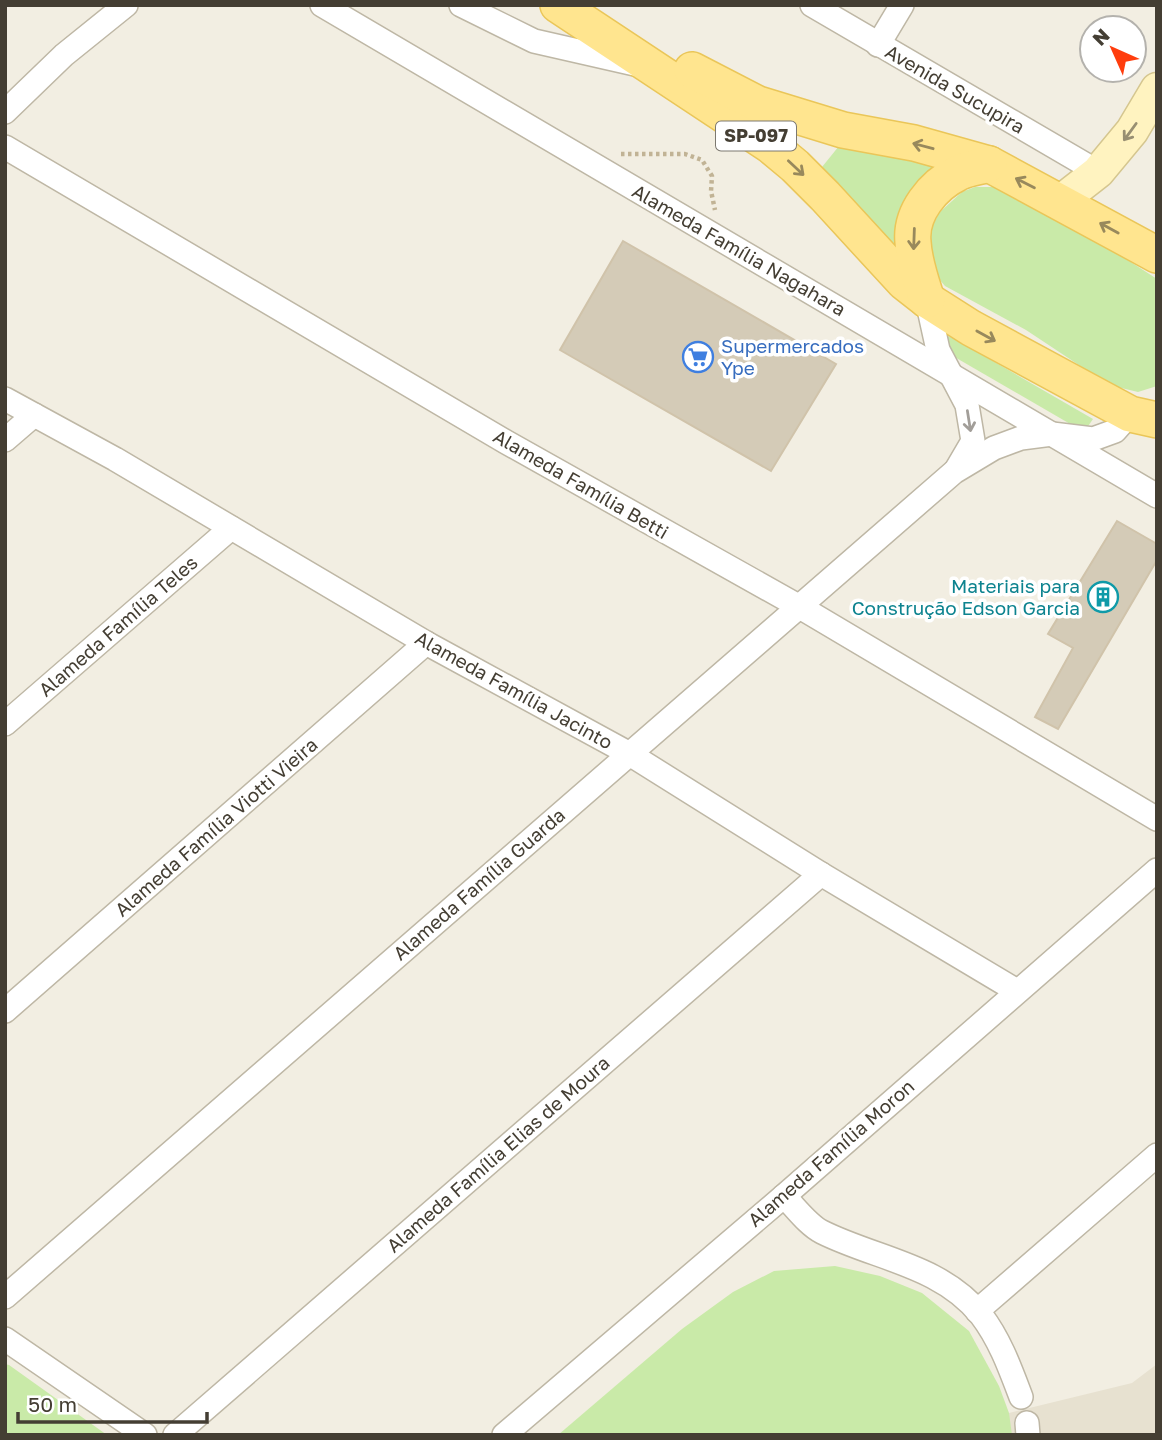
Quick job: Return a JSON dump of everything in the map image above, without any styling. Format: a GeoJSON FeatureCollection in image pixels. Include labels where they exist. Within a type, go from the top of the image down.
{"type":"FeatureCollection","features":[{"type":"Feature","properties":{"kind":"main road","name":"SP-097"},"geometry":{"type":"LineString","coordinates":[[558,5],[771,146],[795,166],[904,282],[927,300],[971,328],[1148,411]]}},
{"type":"Feature","properties":{"kind":"main road","name":"SP-097"},"geometry":{"type":"LineString","coordinates":[[563,5],[758,104],[843,130],[914,143],[989,164],[1157,255]]}},
{"type":"Feature","properties":{"kind":"main road"},"geometry":{"type":"LineString","coordinates":[[1061,201],[1098,172],[1132,131],[1157,89]]}},
{"type":"Feature","properties":{"kind":"main road"},"geometry":{"type":"LineString","coordinates":[[927,300],[916,265],[912,239],[919,209],[934,189],[958,172],[989,164]]}},
{"type":"Feature","properties":{"kind":"street"},"geometry":{"type":"LineString","coordinates":[[5,112],[64,55],[126,5]]}},
{"type":"Feature","properties":{"kind":"street","name":"Alameda Família Nagahara"},"geometry":{"type":"LineString","coordinates":[[322,5],[1157,496]]}},
{"type":"Feature","properties":{"kind":"street"},"geometry":{"type":"LineString","coordinates":[[461,5],[534,41],[655,69]]}},
{"type":"Feature","properties":{"kind":"street","name":"Avenida Sucupira"},"geometry":{"type":"LineString","coordinates":[[812,5],[1098,172]]}},
{"type":"Feature","properties":{"kind":"street"},"geometry":{"type":"LineString","coordinates":[[878,45],[902,5]]}},
{"type":"Feature","properties":{"kind":"street","name":"Alameda Família Betti"},"geometry":{"type":"LineString","coordinates":[[5,147],[506,442],[800,607],[1157,819]]}},
{"type":"Feature","properties":{"kind":"street","name":"Alameda Família Guarda"},"geometry":{"type":"LineString","coordinates":[[927,300],[938,350],[946,370],[967,405],[973,441],[954,472]]}},
{"type":"Feature","properties":{"kind":"street","name":"Alameda Família Jacinto"},"geometry":{"type":"LineString","coordinates":[[5,399],[115,460],[426,643],[628,753],[821,874],[1017,991]]}},
{"type":"Feature","properties":{"kind":"street"},"geometry":{"type":"LineString","coordinates":[[1052,434],[1093,439],[1115,431],[1148,411]]}},
{"type":"Feature","properties":{"kind":"street"},"geometry":{"type":"LineString","coordinates":[[5,440],[34,415]]}},
{"type":"Feature","properties":{"kind":"street","name":"Alameda Família Guarda"},"geometry":{"type":"LineString","coordinates":[[5,1297],[954,472],[994,448],[1021,438],[1052,434]]}},
{"type":"Feature","properties":{"kind":"street","name":"Alameda Família Teles"},"geometry":{"type":"LineString","coordinates":[[5,724],[231,528]]}},
{"type":"Feature","properties":{"kind":"street","name":"Alameda Família Viotti Vieira"},"geometry":{"type":"LineString","coordinates":[[5,1012],[426,643]]}},
{"type":"Feature","properties":{"kind":"street","name":"Alameda Família Moron"},"geometry":{"type":"LineString","coordinates":[[505,1435],[1157,870]]}},
{"type":"Feature","properties":{"kind":"street","name":"Alameda Família Elias de Moura"},"geometry":{"type":"LineString","coordinates":[[175,1435],[821,874]]}},
{"type":"Feature","properties":{"kind":"street"},"geometry":{"type":"LineString","coordinates":[[977,1311],[1157,1155]]}},
{"type":"Feature","properties":{"kind":"street"},"geometry":{"type":"LineString","coordinates":[[783,1196],[820,1231],[914,1266],[961,1294],[977,1311],[1003,1350],[1021,1397]]}},
{"type":"Feature","properties":{"kind":"street"},"geometry":{"type":"LineString","coordinates":[[5,1339],[145,1435]]}},
{"type":"Feature","properties":{"kind":"path"},"geometry":{"type":"LineString","coordinates":[[579,158],[631,153],[685,154],[702,160],[712,176],[710,191],[723,241]]}},
{"type":"Feature","properties":{"kind":"shaded area"},"geometry":{"type":"Polygon","coordinates":[[[1157,1364],[1157,1435],[902,1435],[1009,1413],[1132,1383],[1157,1364]]]}},
{"type":"Feature","properties":{"kind":"green space"},"geometry":{"type":"Polygon","coordinates":[[[839,146],[952,166],[901,258],[818,172],[839,146]]]}},
{"type":"Feature","properties":{"kind":"green space"},"geometry":{"type":"Polygon","coordinates":[[[975,187],[995,187],[1075,226],[1157,279],[1157,386],[1138,392],[1109,385],[1026,330],[945,286],[933,272],[928,253],[932,226],[940,212],[952,201],[962,192],[975,187]]]}},
{"type":"Feature","properties":{"kind":"green space"},"geometry":{"type":"Polygon","coordinates":[[[945,335],[1093,419],[1084,432],[946,352],[945,335]]]}},
{"type":"Feature","properties":{"kind":"green space"},"geometry":{"type":"Polygon","coordinates":[[[835,1266],[880,1276],[922,1293],[969,1331],[999,1386],[1009,1413],[1012,1435],[558,1435],[682,1329],[733,1292],[774,1271],[835,1266]]]}},
{"type":"Feature","properties":{"kind":"green space"},"geometry":{"type":"Polygon","coordinates":[[[5,1364],[9,1365],[107,1435],[5,1435],[5,1364]]]}},
{"type":"Feature","properties":{"kind":"building","name":"Supermercados Ype"},"geometry":{"type":"Polygon","coordinates":[[[623,241],[836,364],[771,471],[560,350],[623,241]]]}},
{"type":"Feature","properties":{"kind":"building","name":"Materiais para Construção Edson Garcia"},"geometry":{"type":"Polygon","coordinates":[[[1117,521],[1157,544],[1157,560],[1058,729],[1035,717],[1073,648],[1048,634],[1117,521]]]}},
{"type":"Feature","properties":{"kind":"place","name":"Supermercados Ype"},"geometry":{"type":"Point","coordinates":[698,357]}},
{"type":"Feature","properties":{"kind":"place","name":"Materiais para Construção Edson Garcia"},"geometry":{"type":"Point","coordinates":[1103,597]}}]}
